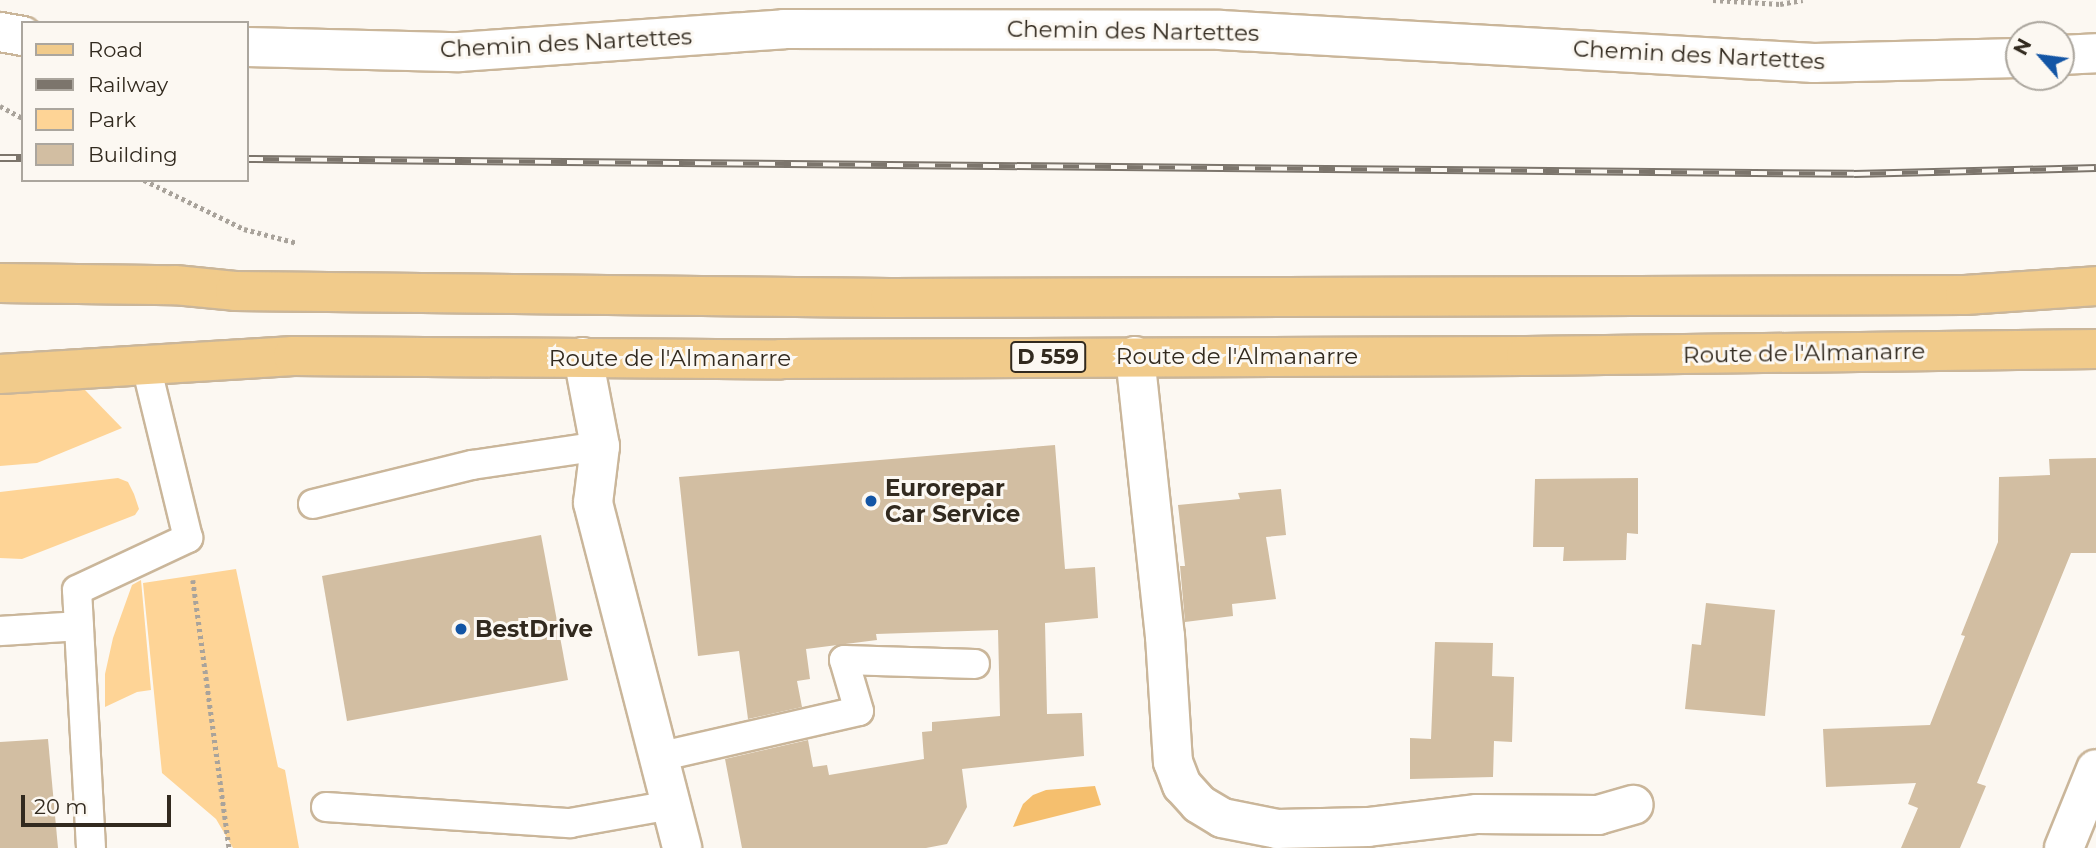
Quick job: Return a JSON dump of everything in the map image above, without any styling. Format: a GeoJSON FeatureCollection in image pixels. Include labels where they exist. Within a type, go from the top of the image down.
{"type":"FeatureCollection","features":[{"type":"Feature","properties":{"kind":"main road"},"geometry":{"type":"LineString","coordinates":[[0,283],[175,285],[235,290],[876,298],[1951,295],[2096,286]]}},
{"type":"Feature","properties":{"kind":"main road","name":"Route de l'Almanarre"},"geometry":{"type":"LineString","coordinates":[[0,374],[293,356],[1526,356],[2096,349]]}},
{"type":"Feature","properties":{"kind":"street","name":"Chemin des Nartettes"},"geometry":{"type":"LineString","coordinates":[[248,47],[459,52],[784,29],[1220,30],[1814,63],[2005,58]]}},
{"type":"Feature","properties":{"kind":"street"},"geometry":{"type":"LineString","coordinates":[[0,32],[21,36]]}},
{"type":"Feature","properties":{"kind":"street"},"geometry":{"type":"LineString","coordinates":[[2075,54],[2096,53]]}},
{"type":"Feature","properties":{"kind":"street"},"geometry":{"type":"LineString","coordinates":[[1135,356],[1161,597],[1173,762],[1182,785],[1199,804],[1222,818],[1277,829],[1368,827],[1477,814],[1598,815],[1634,805]]}},
{"type":"Feature","properties":{"kind":"street"},"geometry":{"type":"LineString","coordinates":[[583,357],[600,446],[593,503],[682,848]]}},
{"type":"Feature","properties":{"kind":"street"},"geometry":{"type":"LineString","coordinates":[[2064,848],[2096,769]]}},
{"type":"Feature","properties":{"kind":"lane"},"geometry":{"type":"LineString","coordinates":[[91,848],[77,590],[188,538],[146,366]]}},
{"type":"Feature","properties":{"kind":"lane"},"geometry":{"type":"LineString","coordinates":[[313,504],[472,466],[600,446]]}},
{"type":"Feature","properties":{"kind":"lane"},"geometry":{"type":"LineString","coordinates":[[0,631],[79,626]]}},
{"type":"Feature","properties":{"kind":"lane"},"geometry":{"type":"LineString","coordinates":[[658,757],[859,711],[844,660],[975,664]]}},
{"type":"Feature","properties":{"kind":"lane"},"geometry":{"type":"LineString","coordinates":[[326,807],[570,823],[671,805]]}},
{"type":"Feature","properties":{"kind":"path"},"geometry":{"type":"LineString","coordinates":[[1713,0],[1780,4],[1803,0]]}},
{"type":"Feature","properties":{"kind":"path"},"geometry":{"type":"LineString","coordinates":[[0,106],[21,117]]}},
{"type":"Feature","properties":{"kind":"path"},"geometry":{"type":"LineString","coordinates":[[188,538],[229,848]]}},
{"type":"Feature","properties":{"kind":"green space"},"geometry":{"type":"Polygon","coordinates":[[[14,388],[85,390],[122,428],[37,463],[0,466],[0,391],[14,388]]]}},
{"type":"Feature","properties":{"kind":"green space"},"geometry":{"type":"Polygon","coordinates":[[[118,478],[128,482],[134,494],[139,509],[135,515],[22,559],[0,558],[0,492],[118,478]]]}},
{"type":"Feature","properties":{"kind":"green space"},"geometry":{"type":"Polygon","coordinates":[[[236,569],[278,767],[285,770],[299,848],[233,848],[216,819],[162,773],[143,583],[236,569]]]}},
{"type":"Feature","properties":{"kind":"green space"},"geometry":{"type":"Polygon","coordinates":[[[141,580],[151,690],[137,692],[105,707],[105,674],[113,638],[132,585],[141,580]]]}},
{"type":"Feature","properties":{"kind":"shaded area"},"geometry":{"type":"Polygon","coordinates":[[[1095,786],[1101,805],[1013,827],[1023,804],[1033,795],[1046,790],[1095,786]]]}},
{"type":"Feature","properties":{"kind":"building"},"geometry":{"type":"Polygon","coordinates":[[[1055,445],[1065,569],[1095,567],[1098,618],[1045,623],[1047,714],[1082,713],[1084,756],[962,769],[967,807],[947,844],[926,848],[742,848],[725,759],[808,740],[813,767],[827,765],[829,775],[924,759],[922,732],[932,731],[932,722],[1000,716],[998,630],[876,634],[877,640],[806,649],[810,679],[797,681],[802,707],[748,719],[739,651],[698,656],[679,477],[1055,445]]]}},
{"type":"Feature","properties":{"kind":"building"},"geometry":{"type":"Polygon","coordinates":[[[2096,458],[2096,553],[2071,553],[1977,783],[1986,786],[1960,848],[1901,848],[1918,808],[1908,804],[1916,783],[1826,787],[1823,729],[1930,725],[1965,636],[1961,635],[1998,542],[1999,477],[2050,475],[2049,459],[2096,458]]]}},
{"type":"Feature","properties":{"kind":"building"},"geometry":{"type":"Polygon","coordinates":[[[1638,478],[1638,534],[1627,533],[1626,560],[1563,561],[1564,547],[1533,547],[1535,479],[1638,478]]]}},
{"type":"Feature","properties":{"kind":"building"},"geometry":{"type":"Polygon","coordinates":[[[1281,489],[1286,535],[1266,537],[1276,599],[1232,604],[1233,616],[1185,622],[1180,566],[1185,566],[1178,505],[1240,499],[1238,493],[1281,489]]]}},
{"type":"Feature","properties":{"kind":"building"},"geometry":{"type":"Polygon","coordinates":[[[541,535],[568,680],[347,721],[322,576],[541,535]]]}},
{"type":"Feature","properties":{"kind":"building"},"geometry":{"type":"Polygon","coordinates":[[[1706,603],[1775,610],[1765,716],[1685,709],[1692,644],[1701,645],[1706,603]]]}},
{"type":"Feature","properties":{"kind":"building"},"geometry":{"type":"Polygon","coordinates":[[[1435,642],[1493,643],[1492,676],[1514,677],[1512,742],[1494,741],[1493,777],[1410,779],[1410,738],[1431,739],[1435,642]]]}},
{"type":"Feature","properties":{"kind":"building"},"geometry":{"type":"Polygon","coordinates":[[[48,739],[58,848],[0,848],[0,742],[48,739]]]}},
{"type":"Feature","properties":{"kind":"railway"},"geometry":{"type":"LineString","coordinates":[[0,158],[21,158]]}},
{"type":"Feature","properties":{"kind":"railway"},"geometry":{"type":"LineString","coordinates":[[248,159],[1854,174],[2096,168]]}},
{"type":"Feature","properties":{"kind":"place","name":"Eurorepar Car Service"},"geometry":{"type":"Point","coordinates":[871,501]}},
{"type":"Feature","properties":{"kind":"place","name":"BestDrive"},"geometry":{"type":"Point","coordinates":[461,629]}}]}
